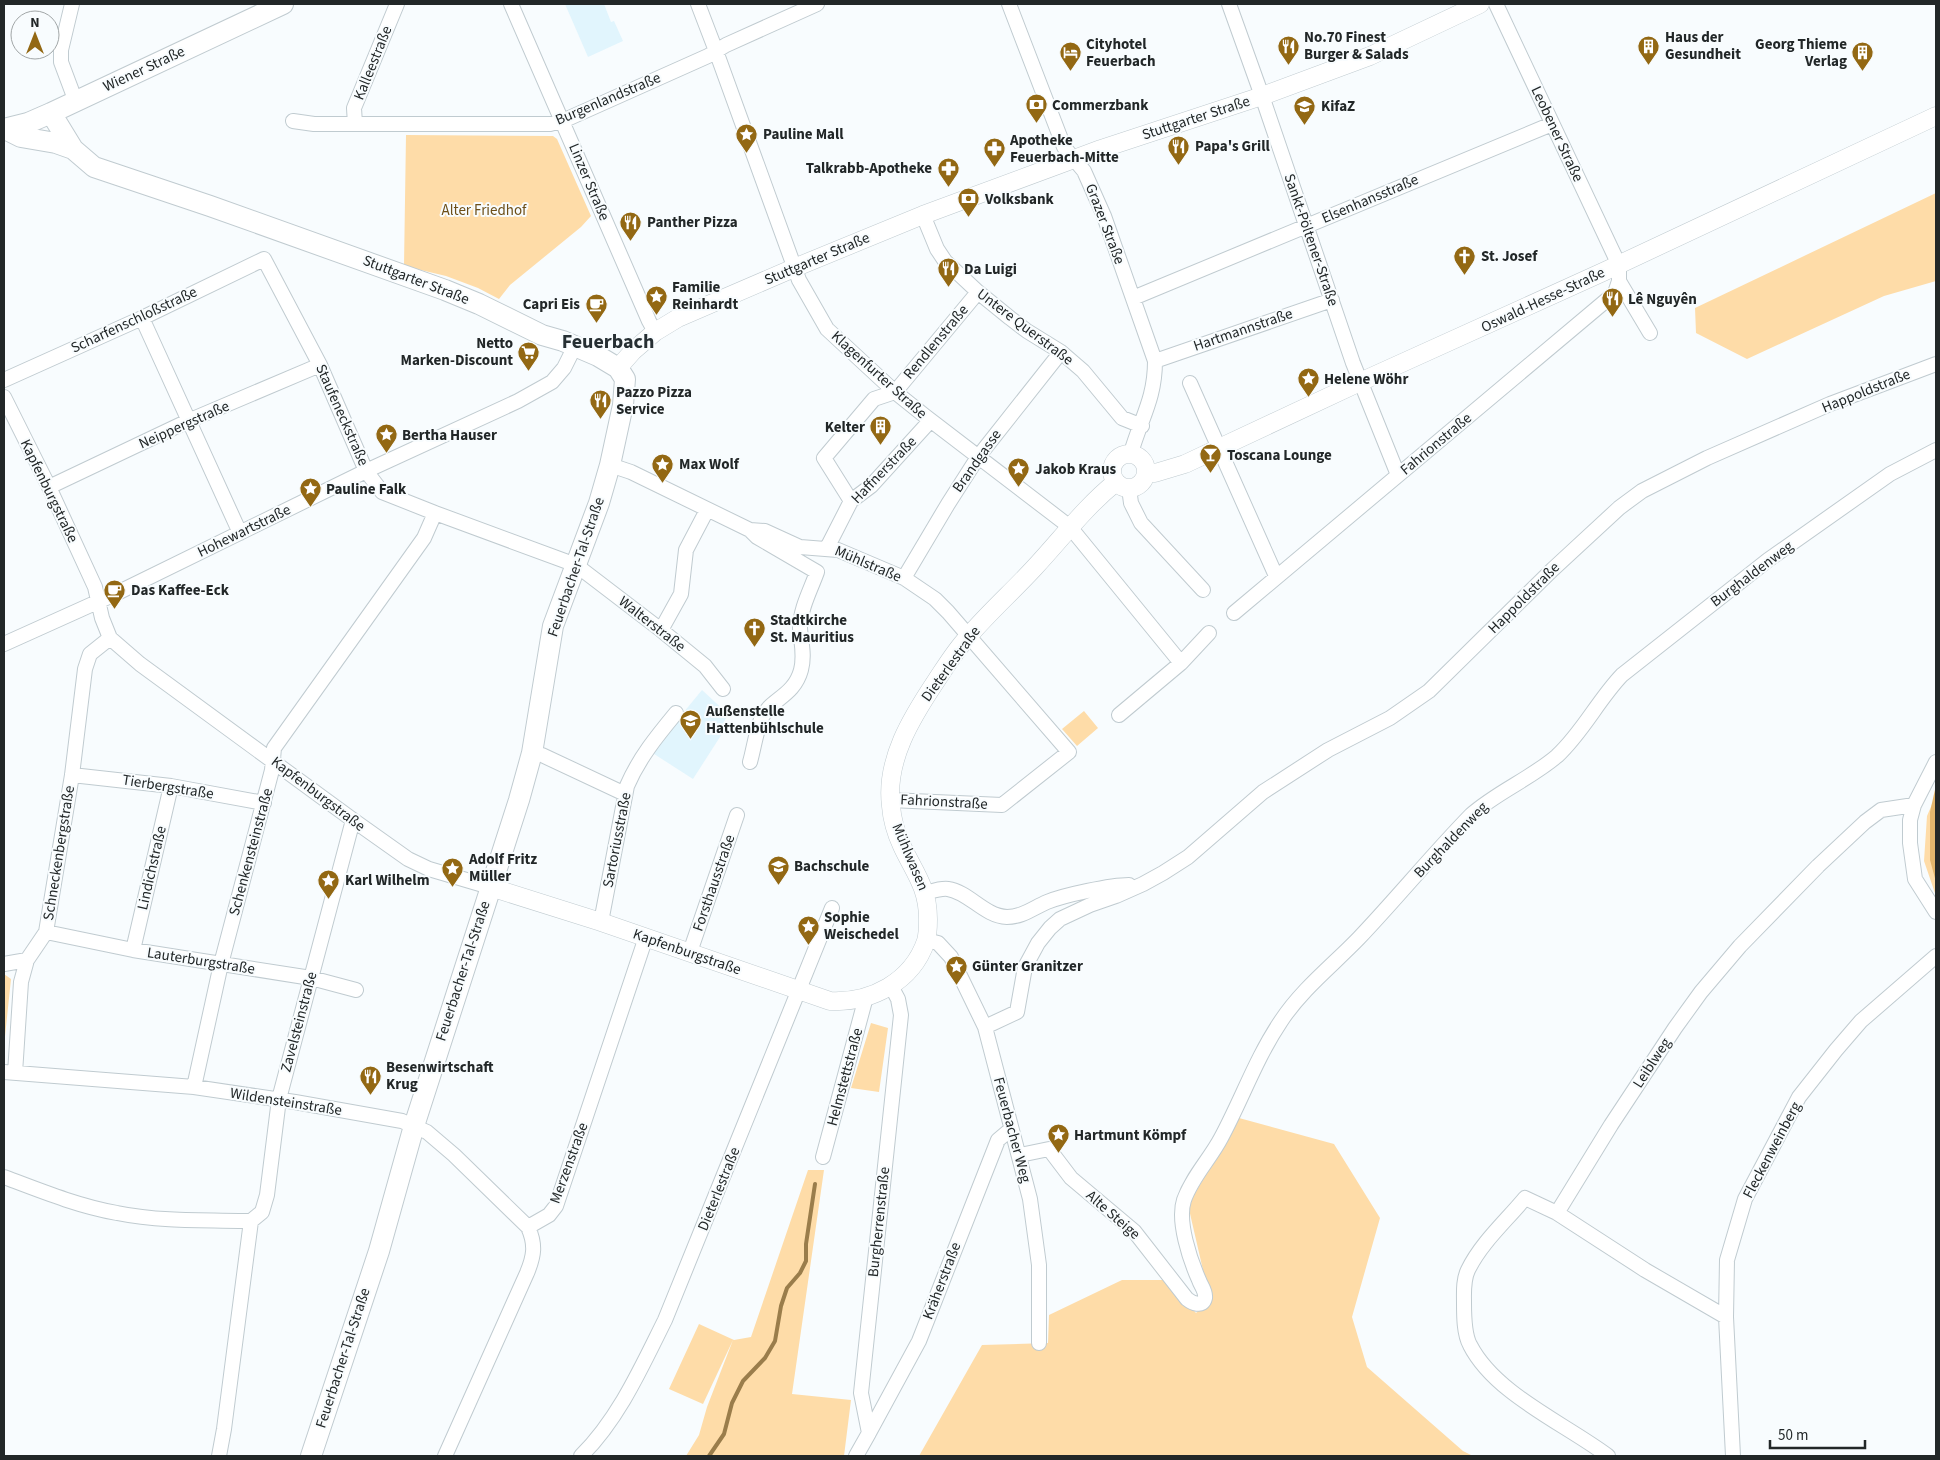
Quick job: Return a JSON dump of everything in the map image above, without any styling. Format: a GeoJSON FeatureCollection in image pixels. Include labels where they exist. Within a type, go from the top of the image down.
{"type":"FeatureCollection","features":[{"type":"Feature","properties":{"kind":"main road","name":"Wiener Straße"},"geometry":{"type":"LineString","coordinates":[[4,129],[28,123],[51,114],[283,4]]}},
{"type":"Feature","properties":{"kind":"main road","name":"Stuttgarter Straße"},"geometry":{"type":"LineString","coordinates":[[51,114],[73,149],[94,168],[210,206],[404,275],[479,304],[542,335],[575,346],[618,368]]}},
{"type":"Feature","properties":{"kind":"main road"},"geometry":{"type":"LineString","coordinates":[[4,129],[21,138],[56,143],[73,149]]}},
{"type":"Feature","properties":{"kind":"main road","name":"Feuerbacher-Tal-Straße"},"geometry":{"type":"LineString","coordinates":[[311,1456],[379,1251],[414,1126],[519,800],[532,753],[553,626],[599,503],[610,465],[625,390],[625,379],[618,368]]}},
{"type":"Feature","properties":{"kind":"street"},"geometry":{"type":"LineString","coordinates":[[72,4],[60,62],[76,102]]}},
{"type":"Feature","properties":{"kind":"street","name":"Kalleestraße"},"geometry":{"type":"LineString","coordinates":[[355,124],[354,108],[397,4]]}},
{"type":"Feature","properties":{"kind":"street","name":"Linzer Straße"},"geometry":{"type":"LineString","coordinates":[[510,4],[562,119],[648,321],[655,332]]}},
{"type":"Feature","properties":{"kind":"street","name":"Klagenfurter Straße"},"geometry":{"type":"LineString","coordinates":[[698,4],[794,268],[812,305],[827,329],[895,392],[930,421],[1070,527],[1181,663]]}},
{"type":"Feature","properties":{"kind":"street","name":"Burgenlandstraße"},"geometry":{"type":"LineString","coordinates":[[294,121],[355,124],[550,124],[708,56],[716,50],[817,4]]}},
{"type":"Feature","properties":{"kind":"street","name":"Grazer Straße"},"geometry":{"type":"LineString","coordinates":[[1009,4],[1064,147],[1084,171],[1104,216],[1155,360],[1155,380],[1148,410],[1132,453]]}},
{"type":"Feature","properties":{"kind":"street","name":"Sankt-Pöltener-Straße"},"geometry":{"type":"LineString","coordinates":[[1229,4],[1360,382],[1398,475]]}},
{"type":"Feature","properties":{"kind":"street","name":"Stuttgarter Straße"},"geometry":{"type":"LineString","coordinates":[[618,368],[633,351],[655,332],[678,318],[794,268],[923,215],[1101,149],[1262,96],[1370,56],[1480,4]]}},
{"type":"Feature","properties":{"kind":"street","name":"Leobener Straße"},"geometry":{"type":"LineString","coordinates":[[1496,4],[1619,273],[1650,333]]}},
{"type":"Feature","properties":{"kind":"street","name":"Oswald-Hesse-Straße"},"geometry":{"type":"LineString","coordinates":[[1146,472],[1155,473],[1185,464],[1360,382],[1619,273],[1936,116]]}},
{"type":"Feature","properties":{"kind":"street","name":"Elsenhansstraße"},"geometry":{"type":"LineString","coordinates":[[1133,298],[1552,124]]}},
{"type":"Feature","properties":{"kind":"street","name":"Untere Querstraße"},"geometry":{"type":"LineString","coordinates":[[923,215],[940,256],[978,292],[1027,331],[1061,352],[1083,370],[1122,418],[1142,426]]}},
{"type":"Feature","properties":{"kind":"street","name":"Scharfenschloßstraße"},"geometry":{"type":"LineString","coordinates":[[4,380],[142,318],[264,259]]}},
{"type":"Feature","properties":{"kind":"street","name":"Staufeneckstraße"},"geometry":{"type":"LineString","coordinates":[[264,259],[320,365],[366,471],[382,492],[576,565]]}},
{"type":"Feature","properties":{"kind":"street","name":"Fahrionstraße"},"geometry":{"type":"LineString","coordinates":[[1234,613],[1615,293],[1619,273]]}},
{"type":"Feature","properties":{"kind":"street","name":"Rendlenstraße"},"geometry":{"type":"LineString","coordinates":[[895,392],[978,292]]}},
{"type":"Feature","properties":{"kind":"street","name":"Hartmannstraße"},"geometry":{"type":"LineString","coordinates":[[1155,360],[1332,300]]}},
{"type":"Feature","properties":{"kind":"street"},"geometry":{"type":"LineString","coordinates":[[142,318],[240,532]]}},
{"type":"Feature","properties":{"kind":"street","name":"Hohewartstraße"},"geometry":{"type":"LineString","coordinates":[[4,644],[98,601],[366,471],[518,401],[552,382],[564,368],[575,346]]}},
{"type":"Feature","properties":{"kind":"street","name":"Brandgasse"},"geometry":{"type":"LineString","coordinates":[[904,578],[978,457],[1061,352]]}},
{"type":"Feature","properties":{"kind":"street","name":"Happoldstraße"},"geometry":{"type":"LineString","coordinates":[[985,1028],[1017,1012],[1025,967],[1038,943],[1050,928],[1072,913],[1143,884],[1188,857],[1263,792],[1328,750],[1390,718],[1429,691],[1552,569],[1619,508],[1642,491],[1707,458],[1830,404],[1936,364]]}},
{"type":"Feature","properties":{"kind":"street","name":"Neippergstraße"},"geometry":{"type":"LineString","coordinates":[[49,488],[188,421],[320,365]]}},
{"type":"Feature","properties":{"kind":"street"},"geometry":{"type":"LineString","coordinates":[[1190,383],[1276,576]]}},
{"type":"Feature","properties":{"kind":"street"},"geometry":{"type":"LineString","coordinates":[[851,501],[824,458],[874,399],[895,392]]}},
{"type":"Feature","properties":{"kind":"street","name":"Kapfenburgstraße"},"geometry":{"type":"LineString","coordinates":[[4,397],[95,587],[102,618],[110,638],[140,664],[353,820],[419,865],[602,922],[800,991]]}},
{"type":"Feature","properties":{"kind":"street","name":"Haffnerstraße"},"geometry":{"type":"LineString","coordinates":[[827,548],[851,501],[871,486],[930,421]]}},
{"type":"Feature","properties":{"kind":"street","name":"Burghaldenweg"},"geometry":{"type":"LineString","coordinates":[[1200,1283],[1189,1253],[1185,1235],[1183,1206],[1185,1198],[1194,1180],[1222,1137],[1256,1063],[1282,1018],[1358,939],[1471,815],[1487,802],[1537,771],[1556,757],[1570,743],[1607,691],[1622,675],[1768,560],[1890,474],[1936,450]]}},
{"type":"Feature","properties":{"kind":"street"},"geometry":{"type":"LineString","coordinates":[[1070,527],[1089,505],[1122,485],[1134,488],[1143,482],[1146,472],[1144,462],[1132,453],[1120,456],[1115,460],[1111,471],[1122,485],[1141,523],[1202,590]]}},
{"type":"Feature","properties":{"kind":"street","name":"Mühlstraße"},"geometry":{"type":"LineString","coordinates":[[610,465],[631,472],[750,530],[764,531],[800,546],[838,550],[904,578],[935,599],[969,635],[1069,752]]}},
{"type":"Feature","properties":{"kind":"street"},"geometry":{"type":"LineString","coordinates":[[661,630],[681,594],[688,544],[707,510]]}},
{"type":"Feature","properties":{"kind":"street","name":"Schenkensteinstraße"},"geometry":{"type":"LineString","coordinates":[[194,1088],[221,964],[274,761],[274,748],[424,538],[435,513]]}},
{"type":"Feature","properties":{"kind":"street","name":"Dieterlestraße"},"geometry":{"type":"LineString","coordinates":[[890,800],[890,787],[895,760],[908,727],[950,660],[969,635],[1070,527]]}},
{"type":"Feature","properties":{"kind":"street"},"geometry":{"type":"LineString","coordinates":[[750,530],[757,537],[817,572],[802,614],[800,627],[803,652],[801,671],[787,694],[771,706],[762,717],[750,762]]}},
{"type":"Feature","properties":{"kind":"street","name":"Walterstraße"},"geometry":{"type":"LineString","coordinates":[[576,565],[661,630],[708,670],[722,689]]}},
{"type":"Feature","properties":{"kind":"street"},"geometry":{"type":"LineString","coordinates":[[1119,715],[1181,663],[1209,633]]}},
{"type":"Feature","properties":{"kind":"street","name":"Schneckenbergstraße"},"geometry":{"type":"LineString","coordinates":[[10,1072],[21,982],[26,960],[46,932],[72,775],[85,670],[90,654],[110,638]]}},
{"type":"Feature","properties":{"kind":"street","name":"Sartoriusstraße"},"geometry":{"type":"LineString","coordinates":[[602,922],[625,794],[644,754],[676,714]]}},
{"type":"Feature","properties":{"kind":"street","name":"Fahrionstraße"},"geometry":{"type":"LineString","coordinates":[[890,800],[1002,805],[1069,752]]}},
{"type":"Feature","properties":{"kind":"street"},"geometry":{"type":"LineString","coordinates":[[532,753],[542,755],[625,794]]}},
{"type":"Feature","properties":{"kind":"street"},"geometry":{"type":"LineString","coordinates":[[1936,762],[1914,805],[1910,828],[1915,879],[1936,912]]}},
{"type":"Feature","properties":{"kind":"street","name":"Tierbergstraße"},"geometry":{"type":"LineString","coordinates":[[72,775],[171,786],[264,803]]}},
{"type":"Feature","properties":{"kind":"street","name":"Lindichstraße"},"geometry":{"type":"LineString","coordinates":[[132,950],[171,786]]}},
{"type":"Feature","properties":{"kind":"street","name":"Mühlwasen"},"geometry":{"type":"LineString","coordinates":[[800,991],[830,1001],[841,1002],[866,997],[891,986],[914,964],[926,940],[928,909],[926,893],[896,833],[890,800]]}},
{"type":"Feature","properties":{"kind":"street","name":"Leiblweg"},"geometry":{"type":"LineString","coordinates":[[1557,1213],[1611,1125],[1675,1028],[1701,992],[1740,946],[1818,866],[1865,822],[1881,810],[1914,805]]}},
{"type":"Feature","properties":{"kind":"street","name":"Forsthausstraße"},"geometry":{"type":"LineString","coordinates":[[690,952],[737,815]]}},
{"type":"Feature","properties":{"kind":"street","name":"Zavelsteinstraße"},"geometry":{"type":"LineString","coordinates":[[218,1456],[224,1429],[251,1221],[262,1212],[267,1196],[279,1099],[353,820]]}},
{"type":"Feature","properties":{"kind":"street","name":"Happoldstraße"},"geometry":{"type":"LineString","coordinates":[[926,893],[947,889],[955,890],[991,913],[1007,917],[1026,913],[1061,898],[1125,885],[1143,884]]}},
{"type":"Feature","properties":{"kind":"street","name":"Dieterlestraße"},"geometry":{"type":"LineString","coordinates":[[581,1456],[610,1422],[632,1385],[664,1320],[800,991],[832,908]]}},
{"type":"Feature","properties":{"kind":"street","name":"Lauterburgstraße"},"geometry":{"type":"LineString","coordinates":[[46,932],[132,950],[311,978],[356,990]]}},
{"type":"Feature","properties":{"kind":"street","name":"Merzenstraße"},"geometry":{"type":"LineString","coordinates":[[528,1227],[548,1215],[556,1206],[646,937]]}},
{"type":"Feature","properties":{"kind":"street","name":"Feuerbacher Weg"},"geometry":{"type":"LineString","coordinates":[[926,940],[938,943],[951,957],[985,1028],[1011,1129],[1020,1156],[1036,1232],[1039,1265],[1039,1343]]}},
{"type":"Feature","properties":{"kind":"street","name":"Fleckenweinberg"},"geometry":{"type":"LineString","coordinates":[[1733,1456],[1726,1317],[1728,1260],[1745,1199],[1799,1097],[1861,1021],[1936,956]]}},
{"type":"Feature","properties":{"kind":"street"},"geometry":{"type":"LineString","coordinates":[[4,964],[26,960]]}},
{"type":"Feature","properties":{"kind":"street","name":"Burgherrenstraße"},"geometry":{"type":"LineString","coordinates":[[869,1433],[861,1393],[901,1014],[898,999],[891,986]]}},
{"type":"Feature","properties":{"kind":"street","name":"Helmstettstraße"},"geometry":{"type":"LineString","coordinates":[[823,1157],[866,997]]}},
{"type":"Feature","properties":{"kind":"street","name":"Wildensteinstraße"},"geometry":{"type":"LineString","coordinates":[[10,1072],[194,1088],[279,1099],[402,1121],[427,1132],[528,1227]]}},
{"type":"Feature","properties":{"kind":"street","name":"Kräherstraße"},"geometry":{"type":"LineString","coordinates":[[869,1433],[919,1341],[998,1140],[1011,1129]]}},
{"type":"Feature","properties":{"kind":"street","name":"Alte Steige"},"geometry":{"type":"LineString","coordinates":[[1020,1156],[1049,1149],[1071,1178],[1134,1230],[1178,1287],[1193,1303],[1199,1304],[1203,1302],[1205,1296],[1200,1283]]}},
{"type":"Feature","properties":{"kind":"street"},"geometry":{"type":"LineString","coordinates":[[4,1177],[82,1206],[119,1214],[161,1219],[251,1221]]}},
{"type":"Feature","properties":{"kind":"street"},"geometry":{"type":"LineString","coordinates":[[1608,1456],[1508,1391],[1485,1368],[1469,1343],[1464,1315],[1464,1288],[1467,1272],[1477,1254],[1525,1198],[1557,1213],[1645,1270],[1726,1317]]}},
{"type":"Feature","properties":{"kind":"street"},"geometry":{"type":"LineString","coordinates":[[446,1456],[533,1258],[535,1244],[528,1227]]}},
{"type":"Feature","properties":{"kind":"street"},"geometry":{"type":"LineString","coordinates":[[856,1456],[869,1433]]}},
{"type":"Feature","properties":{"kind":"shaded area"},"geometry":{"type":"Polygon","coordinates":[[[565,4],[604,4],[611,22],[614,21],[623,41],[588,57],[565,4]]]}},
{"type":"Feature","properties":{"kind":"shaded area","name":"Außenstelle Hattenbühlschule"},"geometry":{"type":"Polygon","coordinates":[[[702,690],[728,714],[723,724],[727,726],[693,779],[651,752],[702,690]]]}},
{"type":"Feature","properties":{"kind":"shaded area"},"geometry":{"type":"Polygon","coordinates":[[[1936,785],[1936,882],[1930,860],[1930,812],[1936,785]]]}},
{"type":"Feature","properties":{"kind":"green space","name":"Alter Friedhof"},"geometry":{"type":"Polygon","coordinates":[[[406,135],[553,136],[557,139],[591,216],[581,227],[510,285],[499,299],[478,288],[446,276],[404,266],[406,135]]]}},
{"type":"Feature","properties":{"kind":"green space"},"geometry":{"type":"Polygon","coordinates":[[[1936,193],[1936,281],[1884,296],[1747,359],[1696,333],[1695,308],[1936,193]]]}},
{"type":"Feature","properties":{"kind":"green space"},"geometry":{"type":"Polygon","coordinates":[[[1084,711],[1098,728],[1077,746],[1062,729],[1084,711]]]}},
{"type":"Feature","properties":{"kind":"green space"},"geometry":{"type":"Polygon","coordinates":[[[1936,795],[1936,896],[1924,861],[1927,816],[1936,795]]]}},
{"type":"Feature","properties":{"kind":"green space"},"geometry":{"type":"Polygon","coordinates":[[[4,974],[11,979],[4,1046],[4,974]]]}},
{"type":"Feature","properties":{"kind":"green space"},"geometry":{"type":"Polygon","coordinates":[[[871,1023],[888,1028],[879,1092],[851,1088],[871,1023]]]}},
{"type":"Feature","properties":{"kind":"green space"},"geometry":{"type":"Polygon","coordinates":[[[1239,1118],[1334,1144],[1380,1218],[1352,1317],[1367,1367],[1463,1451],[1473,1456],[919,1456],[982,1345],[1048,1343],[1049,1315],[1122,1280],[1167,1280],[1196,1313],[1209,1300],[1188,1205],[1239,1118]]]}},
{"type":"Feature","properties":{"kind":"green space"},"geometry":{"type":"Polygon","coordinates":[[[808,1170],[824,1170],[792,1394],[851,1400],[844,1456],[686,1456],[699,1435],[707,1407],[733,1340],[703,1404],[669,1389],[699,1324],[734,1340],[751,1337],[808,1170]]]}},
{"type":"Feature","properties":{"kind":"waterway","name":"Feuerbach"},"geometry":{"type":"LineString","coordinates":[[709,1456],[724,1434],[732,1403],[743,1381],[765,1358],[775,1341],[781,1306],[787,1288],[800,1273],[806,1261],[806,1244],[815,1184]]}},
{"type":"Feature","properties":{"kind":"place","name":"No.70 Finest Burger & Salads"},"geometry":{"type":"Point","coordinates":[1288,65]}},
{"type":"Feature","properties":{"kind":"place","name":"Haus der Gesundheit"},"geometry":{"type":"Point","coordinates":[1649,65]}},
{"type":"Feature","properties":{"kind":"place","name":"Cityhotel Feuerbach"},"geometry":{"type":"Point","coordinates":[1070,72]}},
{"type":"Feature","properties":{"kind":"place","name":"Georg Thieme Verlag"},"geometry":{"type":"Point","coordinates":[1863,72]}},
{"type":"Feature","properties":{"kind":"place","name":"Commerzbank"},"geometry":{"type":"Point","coordinates":[1036,124]}},
{"type":"Feature","properties":{"kind":"place","name":"KifaZ"},"geometry":{"type":"Point","coordinates":[1305,125]}},
{"type":"Feature","properties":{"kind":"place","name":"Pauline Mall"},"geometry":{"type":"Point","coordinates":[747,153]}},
{"type":"Feature","properties":{"kind":"place","name":"Papa's Grill"},"geometry":{"type":"Point","coordinates":[1179,165]}},
{"type":"Feature","properties":{"kind":"place","name":"Apotheke Feuerbach-Mitte"},"geometry":{"type":"Point","coordinates":[994,168]}},
{"type":"Feature","properties":{"kind":"place","name":"Talkrabb-Apotheke"},"geometry":{"type":"Point","coordinates":[948,187]}},
{"type":"Feature","properties":{"kind":"place","name":"Volksbank"},"geometry":{"type":"Point","coordinates":[969,218]}},
{"type":"Feature","properties":{"kind":"place","name":"Panther Pizza"},"geometry":{"type":"Point","coordinates":[631,241]}},
{"type":"Feature","properties":{"kind":"place","name":"St. Josef"},"geometry":{"type":"Point","coordinates":[1465,275]}},
{"type":"Feature","properties":{"kind":"place","name":"Da Luigi"},"geometry":{"type":"Point","coordinates":[948,288]}},
{"type":"Feature","properties":{"kind":"place","name":"Familie Reinhardt"},"geometry":{"type":"Point","coordinates":[656,315]}},
{"type":"Feature","properties":{"kind":"place","name":"Lê Nguyên"},"geometry":{"type":"Point","coordinates":[1612,318]}},
{"type":"Feature","properties":{"kind":"place","name":"Capri Eis"},"geometry":{"type":"Point","coordinates":[596,323]}},
{"type":"Feature","properties":{"kind":"place","name":"Netto Marken-Discount"},"geometry":{"type":"Point","coordinates":[529,371]}},
{"type":"Feature","properties":{"kind":"place","name":"Helene Wöhr"},"geometry":{"type":"Point","coordinates":[1308,398]}},
{"type":"Feature","properties":{"kind":"place","name":"Pazzo Pizza Service"},"geometry":{"type":"Point","coordinates":[600,420]}},
{"type":"Feature","properties":{"kind":"place","name":"Kelter"},"geometry":{"type":"Point","coordinates":[881,446]}},
{"type":"Feature","properties":{"kind":"place","name":"Bertha Hauser"},"geometry":{"type":"Point","coordinates":[386,454]}},
{"type":"Feature","properties":{"kind":"place","name":"Toscana Lounge"},"geometry":{"type":"Point","coordinates":[1211,474]}},
{"type":"Feature","properties":{"kind":"place","name":"Max Wolf"},"geometry":{"type":"Point","coordinates":[663,483]}},
{"type":"Feature","properties":{"kind":"place","name":"Jakob Kraus"},"geometry":{"type":"Point","coordinates":[1019,488]}},
{"type":"Feature","properties":{"kind":"place","name":"Pauline Falk"},"geometry":{"type":"Point","coordinates":[310,508]}},
{"type":"Feature","properties":{"kind":"place","name":"Das Kaffee-Eck"},"geometry":{"type":"Point","coordinates":[115,609]}},
{"type":"Feature","properties":{"kind":"place","name":"Stadtkirche St. Mauritius"},"geometry":{"type":"Point","coordinates":[754,648]}},
{"type":"Feature","properties":{"kind":"place","name":"Außenstelle Hattenbühlschule"},"geometry":{"type":"Point","coordinates":[690,739]}},
{"type":"Feature","properties":{"kind":"place","name":"Bachschule"},"geometry":{"type":"Point","coordinates":[778,885]}},
{"type":"Feature","properties":{"kind":"place","name":"Adolf Fritz Müller"},"geometry":{"type":"Point","coordinates":[453,887]}},
{"type":"Feature","properties":{"kind":"place","name":"Karl Wilhelm"},"geometry":{"type":"Point","coordinates":[329,899]}},
{"type":"Feature","properties":{"kind":"place","name":"Sophie Weischedel"},"geometry":{"type":"Point","coordinates":[808,945]}},
{"type":"Feature","properties":{"kind":"place","name":"Günter Granitzer"},"geometry":{"type":"Point","coordinates":[956,985]}},
{"type":"Feature","properties":{"kind":"place","name":"Besenwirtschaft Krug"},"geometry":{"type":"Point","coordinates":[370,1095]}},
{"type":"Feature","properties":{"kind":"place","name":"Hartmunt Kömpf"},"geometry":{"type":"Point","coordinates":[1058,1154]}},
{"type":"Feature","properties":{"kind":"district","name":"Feuerbach"},"geometry":{"type":"Point","coordinates":[608,342]}}]}
